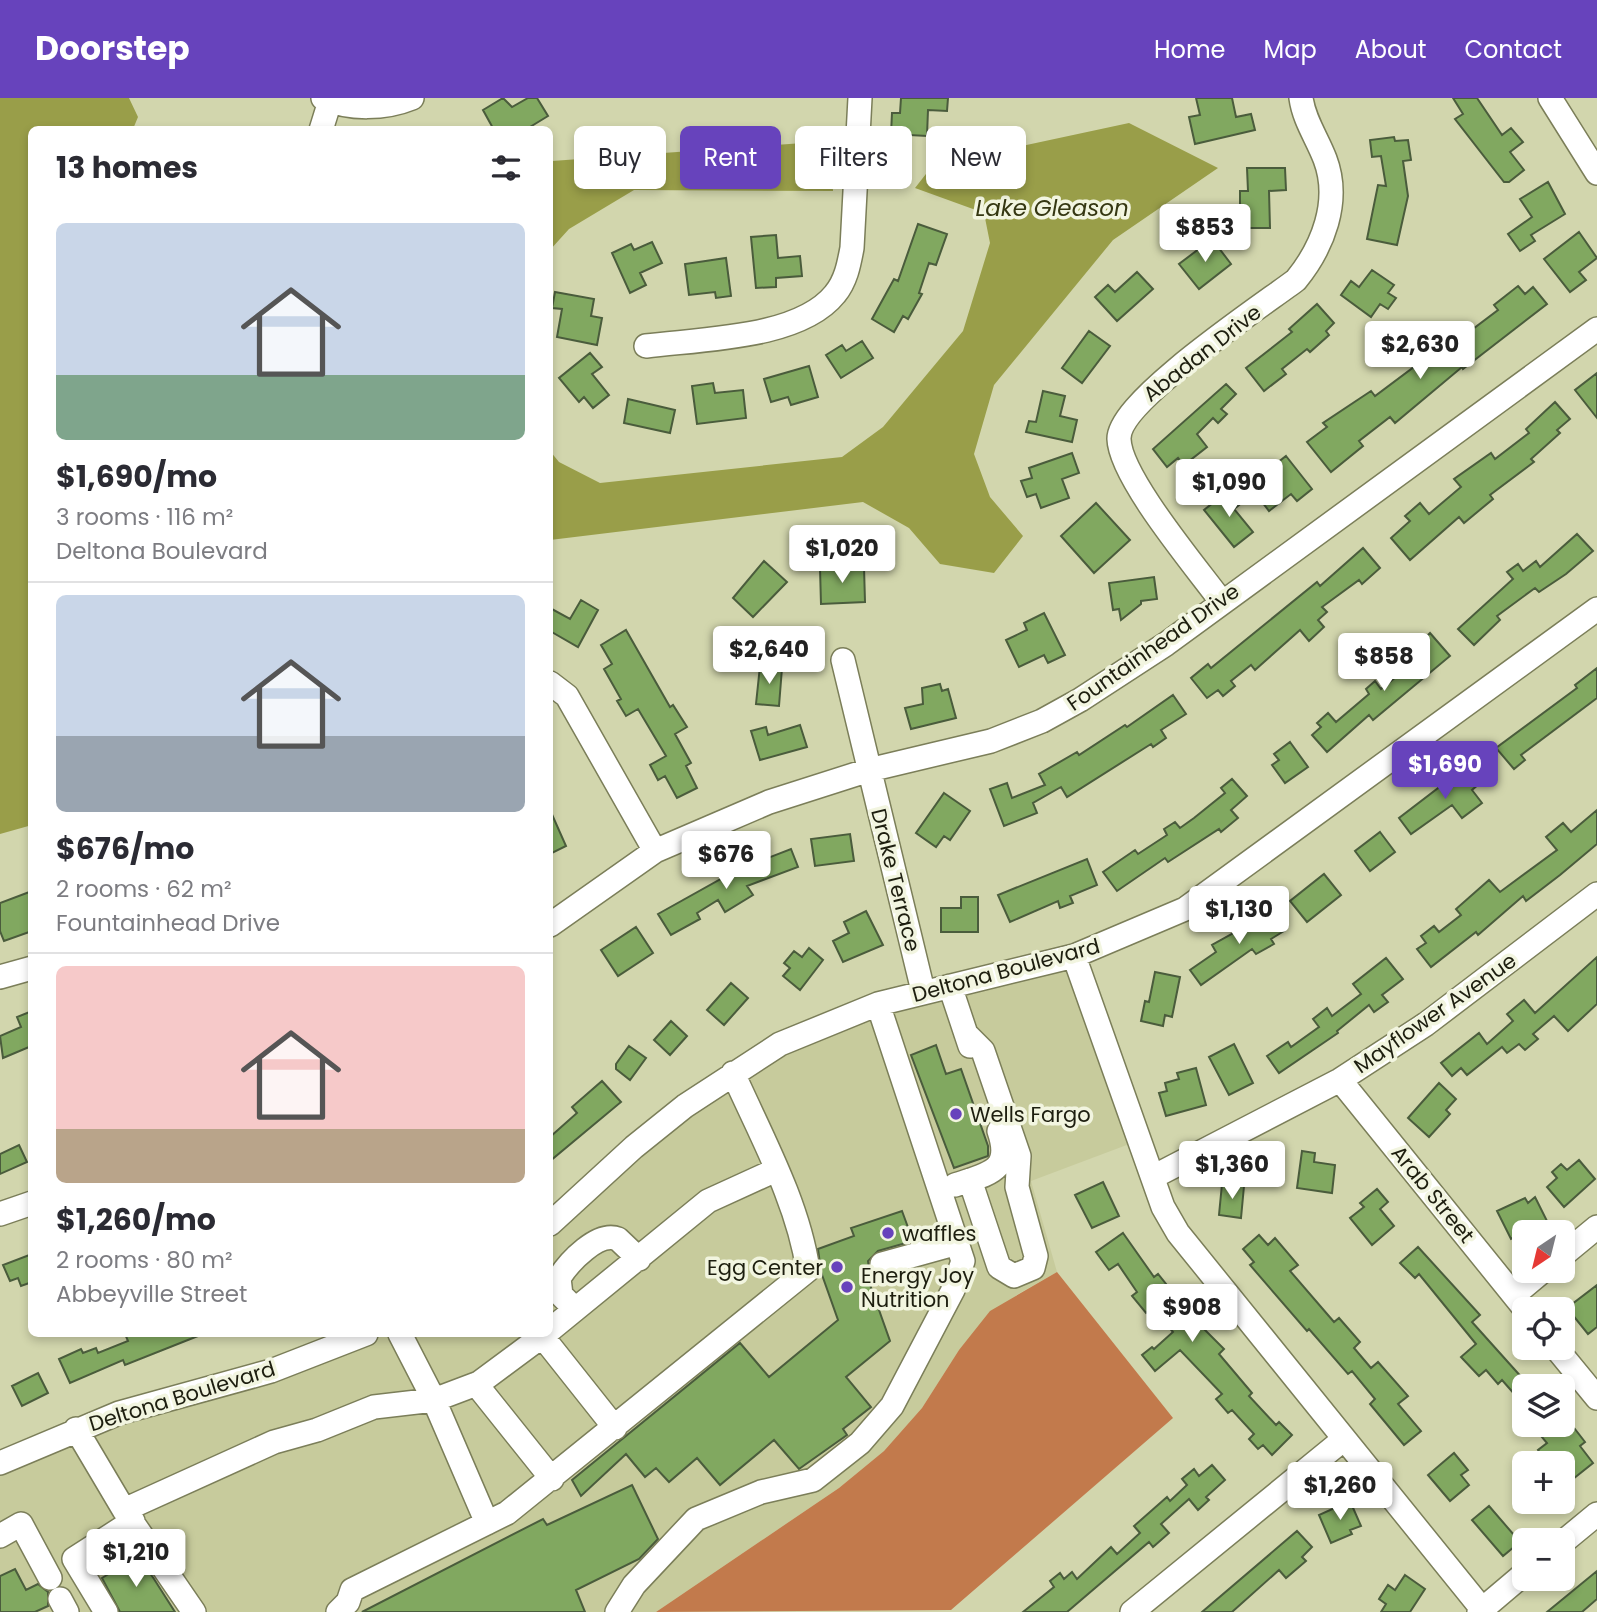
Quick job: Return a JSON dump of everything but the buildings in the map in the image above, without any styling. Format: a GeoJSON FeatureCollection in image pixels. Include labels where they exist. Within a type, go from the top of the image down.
{"type":"FeatureCollection","features":[{"type":"Feature","properties":{"kind":"street"},"geometry":{"type":"LineString","coordinates":[[322,126],[327,99],[371,107],[396,105],[412,98]]}},
{"type":"Feature","properties":{"kind":"street"},"geometry":{"type":"LineString","coordinates":[[646,346],[775,329],[822,307],[837,292],[847,272],[852,248],[860,98]]}},
{"type":"Feature","properties":{"kind":"street","name":"Abadan Drive"},"geometry":{"type":"LineString","coordinates":[[1221,601],[1127,468],[1118,437],[1130,411],[1152,389],[1296,280],[1313,259],[1324,234],[1330,207],[1326,161],[1303,110],[1301,98]]}},
{"type":"Feature","properties":{"kind":"street"},"geometry":{"type":"LineString","coordinates":[[1550,98],[1597,173]]}},
{"type":"Feature","properties":{"kind":"street","name":"Fountainhead Drive"},"geometry":{"type":"LineString","coordinates":[[553,923],[655,851],[769,802],[870,770],[991,741],[1042,721],[1080,700],[1155,651],[1597,330]]}},
{"type":"Feature","properties":{"kind":"street","name":"Deltona Boulevard"},"geometry":{"type":"LineString","coordinates":[[553,1221],[634,1147],[733,1073],[780,1044],[878,1004],[923,991],[1074,957],[1185,909],[1597,609]]}},
{"type":"Feature","properties":{"kind":"street","name":"Drake Terrace"},"geometry":{"type":"LineString","coordinates":[[843,660],[923,991]]}},
{"type":"Feature","properties":{"kind":"street"},"geometry":{"type":"LineString","coordinates":[[553,684],[567,696],[655,851]]}},
{"type":"Feature","properties":{"kind":"street","name":"Mayflower Avenue"},"geometry":{"type":"LineString","coordinates":[[1153,1177],[1340,1080],[1426,1024],[1597,894]]}},
{"type":"Feature","properties":{"kind":"street"},"geometry":{"type":"LineString","coordinates":[[1074,957],[1163,1207],[1178,1233],[1480,1611],[1512,1584]]}},
{"type":"Feature","properties":{"kind":"street"},"geometry":{"type":"LineString","coordinates":[[0,977],[28,969]]}},
{"type":"Feature","properties":{"kind":"street"},"geometry":{"type":"LineString","coordinates":[[939,1190],[996,1169],[1004,1153],[950,986]]}},
{"type":"Feature","properties":{"kind":"street"},"geometry":{"type":"LineString","coordinates":[[617,1612],[634,1585],[696,1519],[761,1492],[813,1480],[860,1443],[892,1406],[953,1290],[963,1261],[878,1004]]}},
{"type":"Feature","properties":{"kind":"street"},"geometry":{"type":"LineString","coordinates":[[966,1034],[983,1051],[1019,1156],[1017,1187],[1036,1256],[1033,1268],[1014,1276],[999,1267],[970,1180]]}},
{"type":"Feature","properties":{"kind":"street"},"geometry":{"type":"LineString","coordinates":[[338,1612],[348,1602],[352,1590],[507,1513],[808,1270],[804,1248],[776,1170],[733,1073]]}},
{"type":"Feature","properties":{"kind":"street","name":"Arab Street"},"geometry":{"type":"LineString","coordinates":[[1340,1080],[1515,1297]]}},
{"type":"Feature","properties":{"kind":"street"},"geometry":{"type":"LineString","coordinates":[[553,1327],[708,1201],[776,1170]]}},
{"type":"Feature","properties":{"kind":"street"},"geometry":{"type":"LineString","coordinates":[[0,1214],[28,1204]]}},
{"type":"Feature","properties":{"kind":"street"},"geometry":{"type":"LineString","coordinates":[[1575,1245],[1597,1227]]}},
{"type":"Feature","properties":{"kind":"street"},"geometry":{"type":"LineString","coordinates":[[575,1310],[561,1294],[559,1279],[577,1257],[600,1239],[618,1239],[639,1259]]}},
{"type":"Feature","properties":{"kind":"street"},"geometry":{"type":"LineString","coordinates":[[882,1264],[958,1243]]}},
{"type":"Feature","properties":{"kind":"street"},"geometry":{"type":"LineString","coordinates":[[1523,1297],[1534,1283]]}},
{"type":"Feature","properties":{"kind":"street","name":"Deltona Boulevard"},"geometry":{"type":"LineString","coordinates":[[0,1463],[76,1429],[149,1403],[271,1371],[358,1337]]}},
{"type":"Feature","properties":{"kind":"street"},"geometry":{"type":"LineString","coordinates":[[402,1337],[434,1400],[487,1523]]}},
{"type":"Feature","properties":{"kind":"street"},"geometry":{"type":"LineString","coordinates":[[106,1612],[74,1559],[128,1516],[274,1443],[317,1430],[374,1406],[434,1400],[476,1384],[540,1337]]}},
{"type":"Feature","properties":{"kind":"street"},"geometry":{"type":"LineString","coordinates":[[548,1337],[615,1428]]}},
{"type":"Feature","properties":{"kind":"street"},"geometry":{"type":"LineString","coordinates":[[1566,1360],[1597,1398]]}},
{"type":"Feature","properties":{"kind":"street"},"geometry":{"type":"LineString","coordinates":[[476,1384],[552,1479]]}},
{"type":"Feature","properties":{"kind":"street"},"geometry":{"type":"LineString","coordinates":[[76,1429],[128,1516],[194,1612]]}},
{"type":"Feature","properties":{"kind":"street"},"geometry":{"type":"LineString","coordinates":[[1132,1612],[1343,1439]]}},
{"type":"Feature","properties":{"kind":"street"},"geometry":{"type":"LineString","coordinates":[[1575,1532],[1597,1514]]}},
{"type":"Feature","properties":{"kind":"street"},"geometry":{"type":"LineString","coordinates":[[0,1536],[21,1524],[50,1578]]}},
{"type":"Feature","properties":{"kind":"shaded area"},"geometry":{"type":"Polygon","coordinates":[[[1069,967],[1132,1143],[1031,1181],[1057,1272],[1018,1294],[959,1350],[922,1408],[884,1451],[839,1488],[656,1612],[0,1612],[0,1472],[78,1437],[325,1361],[380,1337],[553,1337],[553,1232],[689,1113],[783,1051],[844,1024],[1069,967]]]}},
{"type":"Feature","properties":{"kind":"shaded area"},"geometry":{"type":"Polygon","coordinates":[[[1057,1272],[1173,1418],[951,1610],[656,1612],[839,1488],[884,1451],[922,1408],[959,1350],[990,1311],[1057,1272]]]}},
{"type":"Feature","properties":{"kind":"water"},"geometry":{"type":"Polygon","coordinates":[[[0,98],[129,98],[138,117],[134,126],[28,126],[28,826],[0,834],[0,98]]]}},
{"type":"Feature","properties":{"kind":"water","name":"Lake Gleason"},"geometry":{"type":"Polygon","coordinates":[[[1129,123],[1218,168],[1113,240],[994,385],[974,454],[990,497],[1023,536],[994,573],[940,564],[909,528],[863,502],[553,540],[553,455],[559,462],[600,483],[842,457],[883,427],[963,331],[990,243],[984,213],[915,188],[926,174],[926,189],[1026,189],[1026,145],[1129,123]]]}},
{"type":"Feature","properties":{"kind":"water"},"geometry":{"type":"Polygon","coordinates":[[[795,144],[795,189],[833,189],[634,190],[569,229],[553,247],[553,161],[574,159],[574,189],[666,189],[666,153],[680,152],[680,189],[781,189],[781,145],[795,144]]]}},
{"type":"Feature","properties":{"kind":"place","name":"Wells Fargo"},"geometry":{"type":"Point","coordinates":[956,1114]}},
{"type":"Feature","properties":{"kind":"place","name":"waffles"},"geometry":{"type":"Point","coordinates":[888,1233]}},
{"type":"Feature","properties":{"kind":"place","name":"Egg Center"},"geometry":{"type":"Point","coordinates":[837,1267]}},
{"type":"Feature","properties":{"kind":"place","name":"Energy Joy Nutrition"},"geometry":{"type":"Point","coordinates":[847,1287]}}]}
